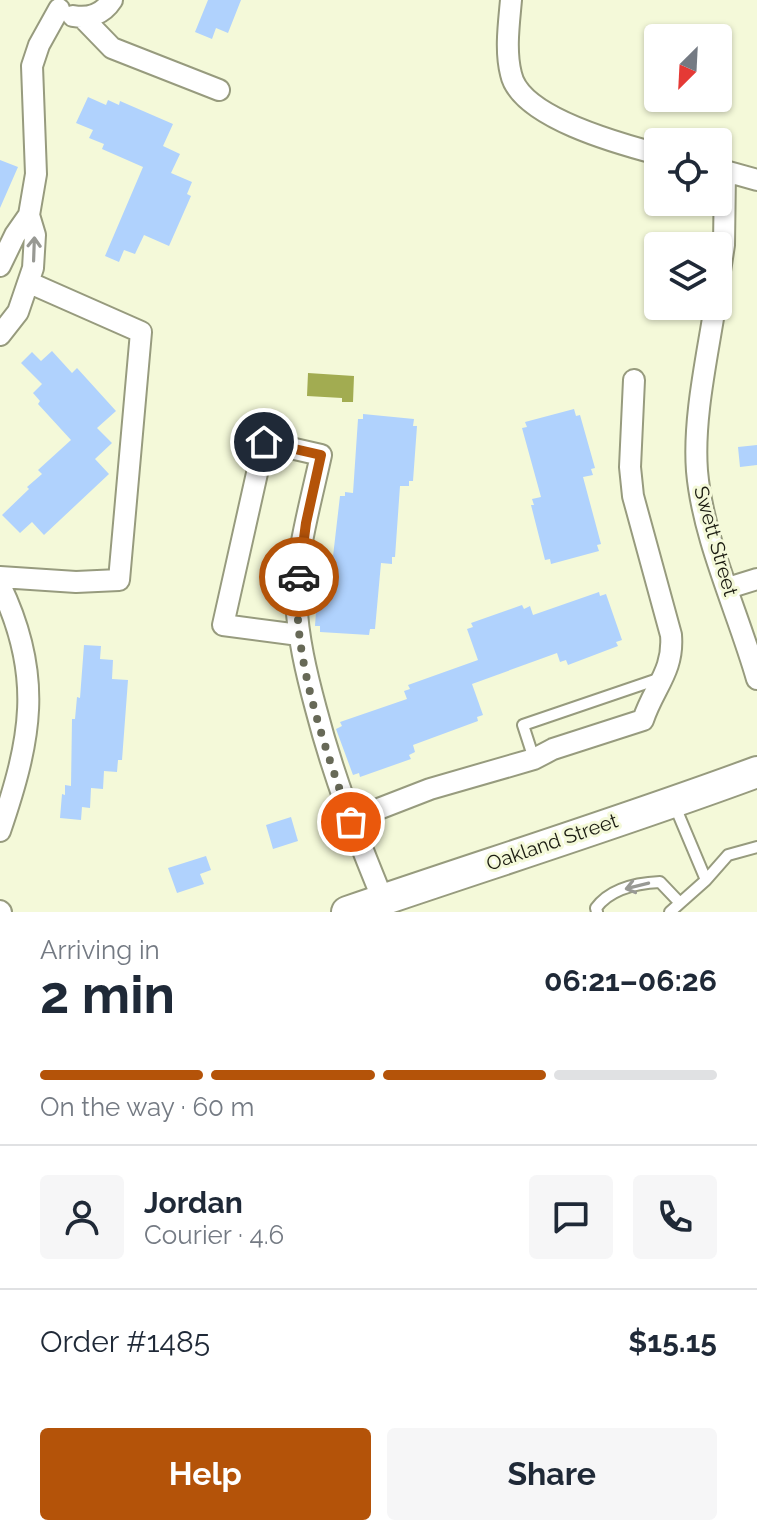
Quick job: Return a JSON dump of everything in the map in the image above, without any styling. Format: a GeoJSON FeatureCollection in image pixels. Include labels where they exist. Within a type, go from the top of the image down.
{"type":"FeatureCollection","features":[{"type":"Feature","properties":{"kind":"main road","name":"Oakland Street"},"geometry":{"type":"LineString","coordinates":[[347,912],[387,906],[611,822],[674,803],[757,772]]}},
{"type":"Feature","properties":{"kind":"street"},"geometry":{"type":"LineString","coordinates":[[82,17],[101,12],[112,0]]}},
{"type":"Feature","properties":{"kind":"street"},"geometry":{"type":"LineString","coordinates":[[511,0],[511,76],[528,101],[582,128],[644,149]]}},
{"type":"Feature","properties":{"kind":"street"},"geometry":{"type":"LineString","coordinates":[[0,335],[18,312],[30,283],[35,235],[29,215],[36,174],[32,66],[55,5],[82,17],[112,48],[219,90]]}},
{"type":"Feature","properties":{"kind":"street"},"geometry":{"type":"LineString","coordinates":[[732,173],[757,180]]}},
{"type":"Feature","properties":{"kind":"street"},"geometry":{"type":"LineString","coordinates":[[0,266],[7,233],[29,215]]}},
{"type":"Feature","properties":{"kind":"street"},"geometry":{"type":"LineString","coordinates":[[0,577],[76,582],[119,580],[141,332],[30,283]]}},
{"type":"Feature","properties":{"kind":"street","name":"Swett Street"},"geometry":{"type":"LineString","coordinates":[[713,320],[702,389],[697,472],[710,533],[757,679]]}},
{"type":"Feature","properties":{"kind":"street"},"geometry":{"type":"LineString","coordinates":[[350,820],[430,789],[534,759],[553,749],[643,720],[673,653],[671,635],[633,496],[630,467],[634,380]]}},
{"type":"Feature","properties":{"kind":"street"},"geometry":{"type":"LineString","coordinates":[[299,635],[223,625],[264,442],[321,455],[306,523],[296,597],[301,650],[327,752],[350,820],[387,906]]}},
{"type":"Feature","properties":{"kind":"street"},"geometry":{"type":"LineString","coordinates":[[728,588],[757,579]]}},
{"type":"Feature","properties":{"kind":"street"},"geometry":{"type":"LineString","coordinates":[[0,585],[20,634],[29,684],[25,742],[0,831]]}},
{"type":"Feature","properties":{"kind":"lane"},"geometry":{"type":"LineString","coordinates":[[534,759],[523,725],[665,676]]}},
{"type":"Feature","properties":{"kind":"lane"},"geometry":{"type":"LineString","coordinates":[[674,803],[706,880]]}},
{"type":"Feature","properties":{"kind":"lane"},"geometry":{"type":"LineString","coordinates":[[670,912],[706,880],[728,855],[757,847]]}},
{"type":"Feature","properties":{"kind":"lane"},"geometry":{"type":"LineString","coordinates":[[597,912],[596,908],[603,898],[640,883],[660,882],[680,903]]}},
{"type":"Feature","properties":{"kind":"shaded area"},"geometry":{"type":"Polygon","coordinates":[[[308,373],[354,376],[353,402],[342,402],[342,398],[307,396],[308,373]]]}},
{"type":"Feature","properties":{"kind":"building"},"geometry":{"type":"Polygon","coordinates":[[[208,0],[241,0],[228,33],[216,28],[212,39],[195,32],[208,0]]]}},
{"type":"Feature","properties":{"kind":"building"},"geometry":{"type":"Polygon","coordinates":[[[88,97],[106,105],[108,100],[119,105],[120,101],[173,124],[163,146],[180,154],[171,173],[192,182],[187,194],[191,196],[169,246],[144,235],[135,254],[124,250],[119,262],[105,256],[143,167],[102,149],[104,144],[89,138],[93,130],[76,123],[88,97]]]}},
{"type":"Feature","properties":{"kind":"building"},"geometry":{"type":"Polygon","coordinates":[[[0,160],[18,167],[0,208],[0,160]]]}},
{"type":"Feature","properties":{"kind":"building"},"geometry":{"type":"Polygon","coordinates":[[[52,351],[72,373],[77,368],[116,411],[97,428],[112,443],[95,459],[109,474],[44,535],[32,522],[20,533],[2,515],[42,474],[38,470],[71,440],[38,404],[40,401],[33,393],[42,384],[21,363],[32,352],[41,361],[52,351]]]}},
{"type":"Feature","properties":{"kind":"building"},"geometry":{"type":"Polygon","coordinates":[[[574,409],[576,416],[580,415],[595,468],[591,469],[593,475],[583,477],[601,544],[597,545],[599,551],[551,564],[550,559],[545,560],[531,505],[534,505],[532,499],[541,497],[522,428],[527,427],[525,422],[574,409]]]}},
{"type":"Feature","properties":{"kind":"building"},"geometry":{"type":"Polygon","coordinates":[[[363,414],[414,419],[413,426],[417,426],[413,481],[409,481],[409,486],[400,486],[395,557],[392,557],[392,564],[381,563],[375,629],[370,629],[369,635],[320,632],[320,626],[315,626],[319,569],[324,569],[325,564],[332,565],[340,496],[345,496],[345,492],[353,493],[358,419],[363,419],[363,414]]]}},
{"type":"Feature","properties":{"kind":"building"},"geometry":{"type":"Polygon","coordinates":[[[757,445],[757,465],[740,467],[738,447],[757,445]]]}},
{"type":"Feature","properties":{"kind":"building"},"geometry":{"type":"Polygon","coordinates":[[[599,592],[600,596],[606,594],[622,640],[616,642],[618,646],[568,665],[566,660],[560,662],[557,653],[472,684],[483,715],[477,717],[478,721],[413,745],[415,752],[409,755],[411,759],[360,777],[359,773],[353,775],[336,729],[342,726],[340,722],[407,699],[404,691],[410,689],[408,685],[478,660],[467,629],[473,627],[471,623],[522,605],[524,609],[530,606],[533,615],[599,592]]]}},
{"type":"Feature","properties":{"kind":"building"},"geometry":{"type":"Polygon","coordinates":[[[84,645],[101,646],[100,659],[113,660],[112,679],[128,680],[122,760],[118,760],[117,772],[104,771],[103,789],[91,788],[90,808],[82,807],[81,820],[60,818],[65,785],[71,786],[72,719],[75,719],[77,697],[80,698],[84,645]]]}},
{"type":"Feature","properties":{"kind":"building"},"geometry":{"type":"Polygon","coordinates":[[[291,817],[298,841],[273,849],[266,825],[291,817]]]}},
{"type":"Feature","properties":{"kind":"building"},"geometry":{"type":"Polygon","coordinates":[[[206,856],[211,870],[200,874],[204,884],[177,893],[168,868],[206,856]]]}},
{"type":"Feature","properties":{"kind":"way so far"},"geometry":{"type":"LineString","coordinates":[[299,577],[296,597],[301,650],[327,752],[351,822]]}},
{"type":"Feature","properties":{"kind":"route"},"geometry":{"type":"LineString","coordinates":[[264,442],[321,455],[306,523],[299,577]]}}]}
